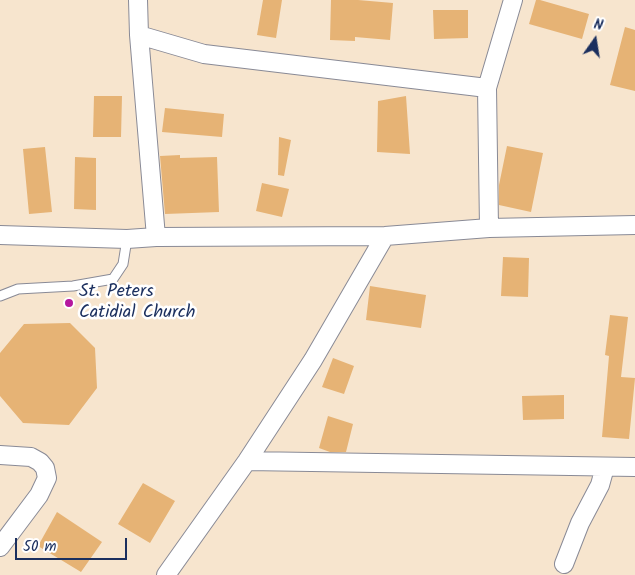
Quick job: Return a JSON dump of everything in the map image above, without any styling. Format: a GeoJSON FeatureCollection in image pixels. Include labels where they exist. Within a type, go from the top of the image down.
{"type":"FeatureCollection","features":[{"type":"Feature","properties":{"kind":"street"},"geometry":{"type":"LineString","coordinates":[[138,0],[139,35],[156,237]]}},
{"type":"Feature","properties":{"kind":"street"},"geometry":{"type":"LineString","coordinates":[[489,228],[487,88],[513,0]]}},
{"type":"Feature","properties":{"kind":"street"},"geometry":{"type":"LineString","coordinates":[[139,35],[204,54],[487,88]]}},
{"type":"Feature","properties":{"kind":"street"},"geometry":{"type":"LineString","coordinates":[[0,235],[128,239],[156,237],[385,236],[489,228],[635,224]]}},
{"type":"Feature","properties":{"kind":"street"},"geometry":{"type":"LineString","coordinates":[[166,575],[247,461],[313,360],[385,236]]}},
{"type":"Feature","properties":{"kind":"street"},"geometry":{"type":"LineString","coordinates":[[0,455],[31,457],[40,462],[45,468],[47,478],[39,495],[0,547]]}},
{"type":"Feature","properties":{"kind":"street"},"geometry":{"type":"LineString","coordinates":[[247,461],[635,467]]}},
{"type":"Feature","properties":{"kind":"street"},"geometry":{"type":"LineString","coordinates":[[564,564],[580,523],[600,485],[606,467]]}},
{"type":"Feature","properties":{"kind":"lane"},"geometry":{"type":"LineString","coordinates":[[0,296],[18,289],[73,286],[113,279],[123,264],[128,239]]}},
{"type":"Feature","properties":{"kind":"building"},"geometry":{"type":"Polygon","coordinates":[[[263,0],[282,0],[276,38],[257,35],[263,0]]]}},
{"type":"Feature","properties":{"kind":"building"},"geometry":{"type":"Polygon","coordinates":[[[331,0],[393,3],[390,40],[355,37],[355,41],[330,40],[331,0]]]}},
{"type":"Feature","properties":{"kind":"building"},"geometry":{"type":"Polygon","coordinates":[[[536,0],[589,14],[582,39],[529,24],[536,0]]]}},
{"type":"Feature","properties":{"kind":"building"},"geometry":{"type":"Polygon","coordinates":[[[433,10],[468,10],[468,38],[434,39],[433,10]]]}},
{"type":"Feature","properties":{"kind":"building"},"geometry":{"type":"Polygon","coordinates":[[[625,27],[635,30],[635,91],[610,85],[625,27]]]}},
{"type":"Feature","properties":{"kind":"building"},"geometry":{"type":"Polygon","coordinates":[[[94,96],[122,96],[121,137],[93,137],[94,96]]]}},
{"type":"Feature","properties":{"kind":"building"},"geometry":{"type":"Polygon","coordinates":[[[406,96],[410,154],[377,152],[378,101],[406,96]]]}},
{"type":"Feature","properties":{"kind":"building"},"geometry":{"type":"Polygon","coordinates":[[[165,108],[224,114],[222,137],[162,132],[165,108]]]}},
{"type":"Feature","properties":{"kind":"building"},"geometry":{"type":"Polygon","coordinates":[[[279,137],[291,140],[284,176],[278,175],[279,137]]]}},
{"type":"Feature","properties":{"kind":"building"},"geometry":{"type":"Polygon","coordinates":[[[507,146],[543,153],[531,212],[499,205],[499,185],[507,146]]]}},
{"type":"Feature","properties":{"kind":"building"},"geometry":{"type":"Polygon","coordinates":[[[45,147],[52,212],[29,214],[23,149],[45,147]]]}},
{"type":"Feature","properties":{"kind":"building"},"geometry":{"type":"Polygon","coordinates":[[[180,155],[180,158],[217,157],[219,212],[165,214],[160,156],[180,155]]]}},
{"type":"Feature","properties":{"kind":"building"},"geometry":{"type":"Polygon","coordinates":[[[75,157],[96,158],[96,210],[74,209],[75,157]]]}},
{"type":"Feature","properties":{"kind":"building"},"geometry":{"type":"Polygon","coordinates":[[[262,183],[289,189],[282,217],[256,211],[262,183]]]}},
{"type":"Feature","properties":{"kind":"building"},"geometry":{"type":"Polygon","coordinates":[[[503,257],[529,258],[528,297],[501,296],[503,257]]]}},
{"type":"Feature","properties":{"kind":"building"},"geometry":{"type":"Polygon","coordinates":[[[370,286],[426,295],[421,328],[366,320],[370,286]]]}},
{"type":"Feature","properties":{"kind":"building"},"geometry":{"type":"Polygon","coordinates":[[[610,315],[628,317],[621,377],[635,378],[629,439],[602,437],[609,356],[605,355],[610,315]]]}},
{"type":"Feature","properties":{"kind":"building"},"geometry":{"type":"Polygon","coordinates":[[[70,323],[95,348],[97,388],[69,425],[23,423],[0,396],[0,353],[24,324],[70,323]]]}},
{"type":"Feature","properties":{"kind":"building"},"geometry":{"type":"Polygon","coordinates":[[[333,358],[354,366],[344,394],[322,387],[333,358]]]}},
{"type":"Feature","properties":{"kind":"building"},"geometry":{"type":"Polygon","coordinates":[[[564,395],[564,419],[523,420],[522,396],[564,395]]]}},
{"type":"Feature","properties":{"kind":"building"},"geometry":{"type":"Polygon","coordinates":[[[328,416],[353,424],[346,452],[330,452],[319,448],[328,416]]]}},
{"type":"Feature","properties":{"kind":"building"},"geometry":{"type":"Polygon","coordinates":[[[143,483],[175,501],[150,543],[118,524],[143,483]]]}},
{"type":"Feature","properties":{"kind":"building"},"geometry":{"type":"Polygon","coordinates":[[[57,512],[102,542],[81,572],[38,546],[57,512]]]}},
{"type":"Feature","properties":{"kind":"place","name":"St. Peters Catidial Church"},"geometry":{"type":"Point","coordinates":[69,303]}}]}
